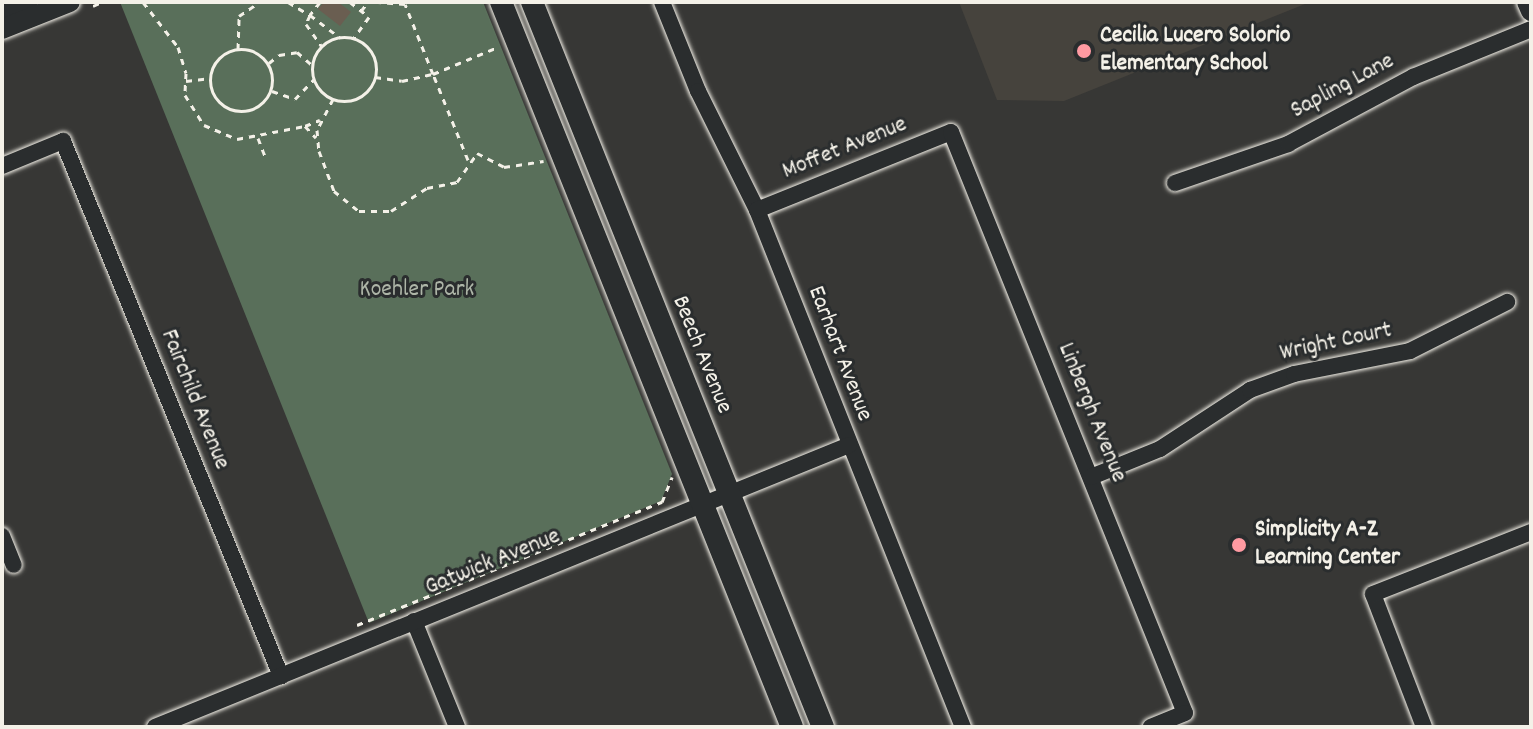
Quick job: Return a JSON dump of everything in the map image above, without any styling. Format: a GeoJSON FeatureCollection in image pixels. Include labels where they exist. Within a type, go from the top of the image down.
{"type":"FeatureCollection","features":[{"type":"Feature","properties":{"kind":"main road"},"geometry":{"type":"LineString","coordinates":[[501,2],[792,727]]}},
{"type":"Feature","properties":{"kind":"main road","name":"Beech Avenue"},"geometry":{"type":"LineString","coordinates":[[532,2],[823,727]]}},
{"type":"Feature","properties":{"kind":"street"},"geometry":{"type":"LineString","coordinates":[[2,12],[28,2]]}},
{"type":"Feature","properties":{"kind":"street"},"geometry":{"type":"LineString","coordinates":[[2,29],[70,2]]}},
{"type":"Feature","properties":{"kind":"street","name":"Earhart Avenue"},"geometry":{"type":"LineString","coordinates":[[662,2],[698,91],[757,210],[963,727]]}},
{"type":"Feature","properties":{"kind":"street"},"geometry":{"type":"LineString","coordinates":[[1527,2],[1531,11]]}},
{"type":"Feature","properties":{"kind":"street","name":"Sapling Lane"},"geometry":{"type":"LineString","coordinates":[[1175,183],[1288,144],[1413,77],[1531,29]]}},
{"type":"Feature","properties":{"kind":"street","name":"Moffet Avenue"},"geometry":{"type":"LineString","coordinates":[[757,210],[951,132]]}},
{"type":"Feature","properties":{"kind":"street","name":"Linbergh Avenue"},"geometry":{"type":"LineString","coordinates":[[951,132],[1185,713],[1151,727]]}},
{"type":"Feature","properties":{"kind":"street","name":"Fairchild Avenue"},"geometry":{"type":"LineString","coordinates":[[2,166],[63,141],[281,676]]}},
{"type":"Feature","properties":{"kind":"street","name":"Wright Court"},"geometry":{"type":"LineString","coordinates":[[1091,477],[1160,449],[1250,390],[1294,374],[1410,351],[1507,302]]}},
{"type":"Feature","properties":{"kind":"street","name":"Gatwick Avenue"},"geometry":{"type":"LineString","coordinates":[[155,727],[849,445]]}},
{"type":"Feature","properties":{"kind":"street"},"geometry":{"type":"LineString","coordinates":[[1424,727],[1373,594],[1531,532]]}},
{"type":"Feature","properties":{"kind":"street"},"geometry":{"type":"LineString","coordinates":[[2,536],[14,565]]}},
{"type":"Feature","properties":{"kind":"street"},"geometry":{"type":"LineString","coordinates":[[414,621],[457,727]]}},
{"type":"Feature","properties":{"kind":"path"},"geometry":{"type":"LineString","coordinates":[[93,6],[102,2]]}},
{"type":"Feature","properties":{"kind":"path"},"geometry":{"type":"LineString","coordinates":[[143,2],[173,37],[186,81],[188,104],[204,125],[224,137],[258,138],[283,127],[305,126],[322,118]]}},
{"type":"Feature","properties":{"kind":"path"},"geometry":{"type":"LineString","coordinates":[[238,49],[239,16],[260,2]]}},
{"type":"Feature","properties":{"kind":"path"},"geometry":{"type":"LineString","coordinates":[[288,2],[340,38]]}},
{"type":"Feature","properties":{"kind":"path"},"geometry":{"type":"LineString","coordinates":[[320,2],[306,24],[322,47]]}},
{"type":"Feature","properties":{"kind":"path"},"geometry":{"type":"LineString","coordinates":[[350,2],[369,17],[353,39]]}},
{"type":"Feature","properties":{"kind":"path"},"geometry":{"type":"LineString","coordinates":[[356,7],[359,2]]}},
{"type":"Feature","properties":{"kind":"path"},"geometry":{"type":"LineString","coordinates":[[361,11],[368,2]]}},
{"type":"Feature","properties":{"kind":"path"},"geometry":{"type":"LineString","coordinates":[[378,2],[405,4],[468,160]]}},
{"type":"Feature","properties":{"kind":"path"},"geometry":{"type":"LineString","coordinates":[[272,91],[295,99],[311,88],[314,79],[312,65],[322,47],[340,38],[353,39],[374,57],[375,77],[355,100],[333,99],[314,79]]}},
{"type":"Feature","properties":{"kind":"path"},"geometry":{"type":"LineString","coordinates":[[375,77],[402,81],[433,74],[502,45]]}},
{"type":"Feature","properties":{"kind":"path"},"geometry":{"type":"LineString","coordinates":[[238,49],[257,53],[269,64],[272,91],[260,104],[241,112],[221,104],[211,78],[220,58],[238,49]]}},
{"type":"Feature","properties":{"kind":"path"},"geometry":{"type":"LineString","coordinates":[[269,64],[279,55],[297,52],[312,65]]}},
{"type":"Feature","properties":{"kind":"path"},"geometry":{"type":"LineString","coordinates":[[186,81],[211,78]]}},
{"type":"Feature","properties":{"kind":"path"},"geometry":{"type":"LineString","coordinates":[[317,140],[322,118],[333,99]]}},
{"type":"Feature","properties":{"kind":"path"},"geometry":{"type":"LineString","coordinates":[[305,126],[317,140],[334,191],[350,206],[369,213],[391,211],[427,188],[457,182],[468,160],[477,153],[504,167],[542,161],[549,165]]}},
{"type":"Feature","properties":{"kind":"path"},"geometry":{"type":"LineString","coordinates":[[258,138],[266,159]]}},
{"type":"Feature","properties":{"kind":"path"},"geometry":{"type":"LineString","coordinates":[[357,625],[662,502],[673,474]]}},
{"type":"Feature","properties":{"kind":"shaded area","name":"Cecilia Lucero Solorio Elementary School"},"geometry":{"type":"Polygon","coordinates":[[[959,2],[1310,2],[1064,101],[997,100],[959,2]]]}},
{"type":"Feature","properties":{"kind":"green space","name":"Koehler Park"},"geometry":{"type":"Polygon","coordinates":[[[120,2],[483,2],[672,474],[661,501],[369,623],[120,2]]]}},
{"type":"Feature","properties":{"kind":"building"},"geometry":{"type":"Polygon","coordinates":[[[324,2],[338,2],[351,12],[340,26],[318,9],[324,2]]]}},
{"type":"Feature","properties":{"kind":"place","name":"Cecilia Lucero Solorio Elementary School"},"geometry":{"type":"Point","coordinates":[1084,51]}},
{"type":"Feature","properties":{"kind":"place","name":"Simplicity A-Z Learning Center"},"geometry":{"type":"Point","coordinates":[1239,545]}}]}
